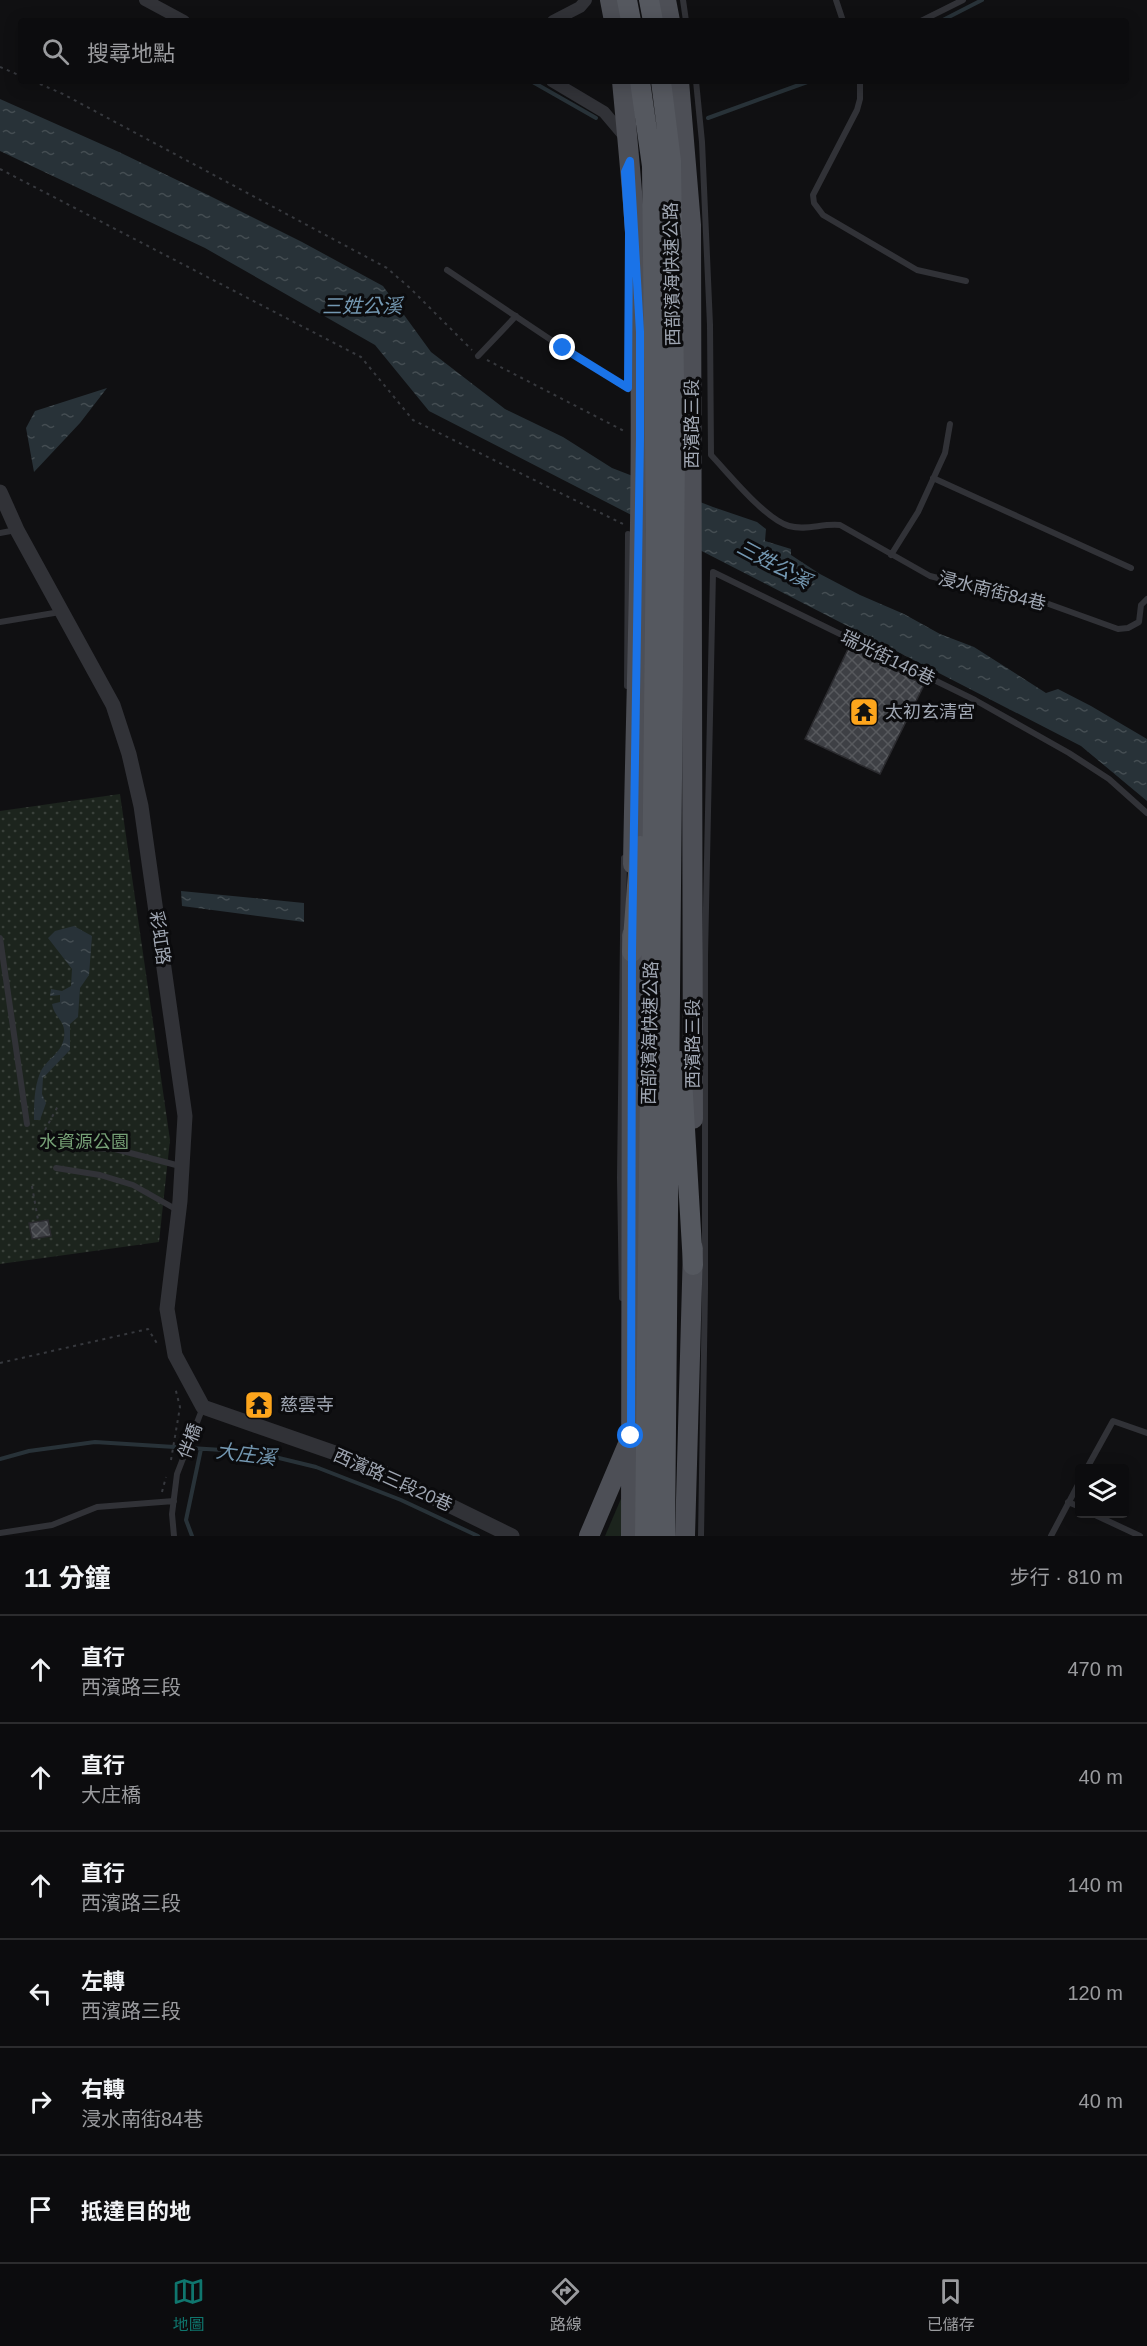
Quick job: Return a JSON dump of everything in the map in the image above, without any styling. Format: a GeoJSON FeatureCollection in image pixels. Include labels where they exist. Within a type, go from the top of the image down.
{"type":"FeatureCollection","features":[{"type":"Feature","properties":{"kind":"highway"},"geometry":{"type":"LineString","coordinates":[[627,0],[630,18]]}},
{"type":"Feature","properties":{"kind":"highway"},"geometry":{"type":"LineString","coordinates":[[649,0],[670,17]]}},
{"type":"Feature","properties":{"kind":"highway","name":"西部濱海快速公路"},"geometry":{"type":"LineString","coordinates":[[640,84],[652,166],[656,460],[641,529],[654,661],[645,1536]]}},
{"type":"Feature","properties":{"kind":"highway","name":"西部濱海快速公路"},"geometry":{"type":"LineString","coordinates":[[661,84],[671,161],[675,468],[665,1536]]}},
{"type":"Feature","properties":{"kind":"highway"},"geometry":{"type":"LineString","coordinates":[[632,952],[654,661]]}},
{"type":"Feature","properties":{"kind":"highway"},"geometry":{"type":"LineString","coordinates":[[671,879],[693,1265]]}},
{"type":"Feature","properties":{"kind":"main road"},"geometry":{"type":"LineString","coordinates":[[610,0],[613,18]]}},
{"type":"Feature","properties":{"kind":"main road"},"geometry":{"type":"LineString","coordinates":[[622,84],[630,161],[640,332],[638,437],[641,529],[632,952],[627,1438],[631,1536]]}},
{"type":"Feature","properties":{"kind":"main road","name":"西濱路三段"},"geometry":{"type":"LineString","coordinates":[[679,84],[691,225],[693,1265],[685,1536]]}},
{"type":"Feature","properties":{"kind":"main road"},"geometry":{"type":"LineString","coordinates":[[589,1536],[627,1438]]}},
{"type":"Feature","properties":{"kind":"street"},"geometry":{"type":"LineString","coordinates":[[146,0],[179,18]]}},
{"type":"Feature","properties":{"kind":"street"},"geometry":{"type":"LineString","coordinates":[[559,18],[580,7],[586,0]]}},
{"type":"Feature","properties":{"kind":"street"},"geometry":{"type":"LineString","coordinates":[[557,84],[604,112],[628,140]]}},
{"type":"Feature","properties":{"kind":"street","name":"彩虹路"},"geometry":{"type":"LineString","coordinates":[[0,492],[60,612],[112,705],[129,754],[141,806],[185,1116],[178,1211],[167,1309],[175,1355],[203,1407]]}},
{"type":"Feature","properties":{"kind":"street","name":"西濱路三段20巷"},"geometry":{"type":"LineString","coordinates":[[203,1407],[362,1462],[512,1536]]}},
{"type":"Feature","properties":{"kind":"lane"},"geometry":{"type":"LineString","coordinates":[[670,17],[683,0]]}},
{"type":"Feature","properties":{"kind":"lane"},"geometry":{"type":"LineString","coordinates":[[836,0],[842,18]]}},
{"type":"Feature","properties":{"kind":"lane"},"geometry":{"type":"LineString","coordinates":[[927,18],[963,0]]}},
{"type":"Feature","properties":{"kind":"lane","name":"西濱路三段"},"geometry":{"type":"LineString","coordinates":[[696,84],[702,142],[710,325],[711,455]]}},
{"type":"Feature","properties":{"kind":"lane"},"geometry":{"type":"LineString","coordinates":[[860,84],[857,110],[813,195],[814,203],[823,215],[917,270],[966,281]]}},
{"type":"Feature","properties":{"kind":"lane"},"geometry":{"type":"LineString","coordinates":[[629,266],[625,172],[630,161]]}},
{"type":"Feature","properties":{"kind":"lane"},"geometry":{"type":"LineString","coordinates":[[447,270],[628,388],[629,287]]}},
{"type":"Feature","properties":{"kind":"lane"},"geometry":{"type":"LineString","coordinates":[[478,356],[516,316]]}},
{"type":"Feature","properties":{"kind":"lane"},"geometry":{"type":"LineString","coordinates":[[891,555],[918,512],[945,453],[950,424]]}},
{"type":"Feature","properties":{"kind":"lane","name":"浸水南街84巷"},"geometry":{"type":"LineString","coordinates":[[711,455],[771,517],[789,526],[807,528],[828,524],[840,525],[930,576],[985,590],[1032,598],[1118,629],[1128,628],[1139,622],[1141,605],[1147,599]]}},
{"type":"Feature","properties":{"kind":"lane"},"geometry":{"type":"LineString","coordinates":[[933,478],[1131,568]]}},
{"type":"Feature","properties":{"kind":"lane"},"geometry":{"type":"LineString","coordinates":[[627,695],[641,529]]}},
{"type":"Feature","properties":{"kind":"lane"},"geometry":{"type":"LineString","coordinates":[[0,533],[17,530]]}},
{"type":"Feature","properties":{"kind":"lane","name":"西濱路三段"},"geometry":{"type":"LineString","coordinates":[[701,1536],[705,1289],[705,932],[713,572]]}},
{"type":"Feature","properties":{"kind":"lane","name":"瑞光街146巷"},"geometry":{"type":"LineString","coordinates":[[713,572],[975,700],[1077,758],[1109,779],[1147,813]]}},
{"type":"Feature","properties":{"kind":"lane"},"geometry":{"type":"LineString","coordinates":[[0,622],[60,612]]}},
{"type":"Feature","properties":{"kind":"lane"},"geometry":{"type":"LineString","coordinates":[[622,1309],[620,1143],[624,849]]}},
{"type":"Feature","properties":{"kind":"lane"},"geometry":{"type":"LineString","coordinates":[[0,938],[27,1125]]}},
{"type":"Feature","properties":{"kind":"lane"},"geometry":{"type":"LineString","coordinates":[[57,1147],[115,1149],[182,1167]]}},
{"type":"Feature","properties":{"kind":"lane"},"geometry":{"type":"LineString","coordinates":[[56,1168],[100,1175],[133,1185],[178,1211]]}},
{"type":"Feature","properties":{"kind":"lane"},"geometry":{"type":"LineString","coordinates":[[582,1536],[627,1438],[623,1404]]}},
{"type":"Feature","properties":{"kind":"lane","name":"伴橋"},"geometry":{"type":"LineString","coordinates":[[174,1501],[177,1474],[203,1407]]}},
{"type":"Feature","properties":{"kind":"lane"},"geometry":{"type":"LineString","coordinates":[[1089,1464],[1113,1421],[1147,1433]]}},
{"type":"Feature","properties":{"kind":"lane"},"geometry":{"type":"LineString","coordinates":[[1051,1536],[1075,1490]]}},
{"type":"Feature","properties":{"kind":"lane"},"geometry":{"type":"LineString","coordinates":[[0,1533],[52,1525],[97,1507],[174,1501],[174,1536]]}},
{"type":"Feature","properties":{"kind":"lane"},"geometry":{"type":"LineString","coordinates":[[1068,1502],[1075,1505]]}},
{"type":"Feature","properties":{"kind":"lane"},"geometry":{"type":"LineString","coordinates":[[1102,1518],[1140,1536]]}},
{"type":"Feature","properties":{"kind":"path"},"geometry":{"type":"LineString","coordinates":[[0,67],[18,75]]}},
{"type":"Feature","properties":{"kind":"path"},"geometry":{"type":"LineString","coordinates":[[40,84],[63,94],[387,268],[478,356],[638,437]]}},
{"type":"Feature","properties":{"kind":"path"},"geometry":{"type":"LineString","coordinates":[[0,169],[361,357],[413,420],[625,525],[641,529]]}},
{"type":"Feature","properties":{"kind":"path"},"geometry":{"type":"LineString","coordinates":[[45,1130],[59,1104]]}},
{"type":"Feature","properties":{"kind":"path"},"geometry":{"type":"LineString","coordinates":[[32,1186],[38,1220]]}},
{"type":"Feature","properties":{"kind":"path"},"geometry":{"type":"LineString","coordinates":[[0,1363],[148,1329],[160,1351]]}},
{"type":"Feature","properties":{"kind":"path","name":"伴橋"},"geometry":{"type":"LineString","coordinates":[[170,1464],[180,1407],[173,1383]]}},
{"type":"Feature","properties":{"kind":"path"},"geometry":{"type":"LineString","coordinates":[[160,1497],[167,1475]]}},
{"type":"Feature","properties":{"kind":"green space","name":"水資源公園"},"geometry":{"type":"Polygon","coordinates":[[[120,794],[170,1140],[159,1242],[0,1264],[0,811],[120,794]]]}},
{"type":"Feature","properties":{"kind":"green space"},"geometry":{"type":"Polygon","coordinates":[[[623,1494],[622,1536],[605,1536],[623,1494]]]}},
{"type":"Feature","properties":{"kind":"water","name":"三姓公溪"},"geometry":{"type":"Polygon","coordinates":[[[0,99],[206,194],[383,286],[431,352],[505,409],[563,437],[612,468],[757,522],[766,529],[765,541],[791,549],[791,555],[820,574],[940,634],[974,647],[1046,693],[1058,689],[1147,739],[1147,801],[1081,746],[429,411],[375,345],[205,248],[0,151],[0,99]]]}},
{"type":"Feature","properties":{"kind":"water"},"geometry":{"type":"Polygon","coordinates":[[[107,388],[80,423],[34,472],[26,428],[35,411],[107,388]]]}},
{"type":"Feature","properties":{"kind":"water"},"geometry":{"type":"Polygon","coordinates":[[[181,891],[304,903],[304,922],[182,906],[181,891]]]}},
{"type":"Feature","properties":{"kind":"water"},"geometry":{"type":"Polygon","coordinates":[[[74,926],[92,936],[89,975],[80,988],[78,1017],[70,1024],[70,1050],[43,1078],[42,1094],[46,1103],[40,1120],[34,1120],[35,1090],[40,1073],[60,1049],[64,1037],[63,1026],[52,1004],[60,1002],[60,995],[50,996],[51,989],[62,991],[71,986],[72,969],[48,938],[55,931],[74,926]]]}},
{"type":"Feature","properties":{"kind":"building","name":"太初玄清宮"},"geometry":{"type":"Polygon","coordinates":[[[850,645],[924,685],[880,774],[805,739],[850,645]]]}},
{"type":"Feature","properties":{"kind":"building"},"geometry":{"type":"Polygon","coordinates":[[[48,1220],[51,1236],[32,1239],[29,1223],[48,1220]]]}},
{"type":"Feature","properties":{"kind":"waterway"},"geometry":{"type":"LineString","coordinates":[[947,18],[982,0]]}},
{"type":"Feature","properties":{"kind":"waterway"},"geometry":{"type":"LineString","coordinates":[[536,84],[596,118]]}},
{"type":"Feature","properties":{"kind":"waterway"},"geometry":{"type":"LineString","coordinates":[[708,118],[802,84]]}},
{"type":"Feature","properties":{"kind":"waterway","name":"大庄溪"},"geometry":{"type":"LineString","coordinates":[[0,1459],[29,1451],[95,1442],[254,1452],[316,1467],[401,1500],[478,1536]]}},
{"type":"Feature","properties":{"kind":"waterway"},"geometry":{"type":"LineString","coordinates":[[192,1536],[186,1520],[201,1449]]}},
{"type":"Feature","properties":{"kind":"place","name":"太初玄清宮"},"geometry":{"type":"Point","coordinates":[864,712]}},
{"type":"Feature","properties":{"kind":"place","name":"慈雲寺"},"geometry":{"type":"Point","coordinates":[259,1405]}},
{"type":"Feature","properties":{"kind":"route"},"geometry":{"type":"LineString","coordinates":[[563,348],[628,388],[629,233],[625,172],[630,161],[640,332],[632,952],[631,1436]]}}]}
